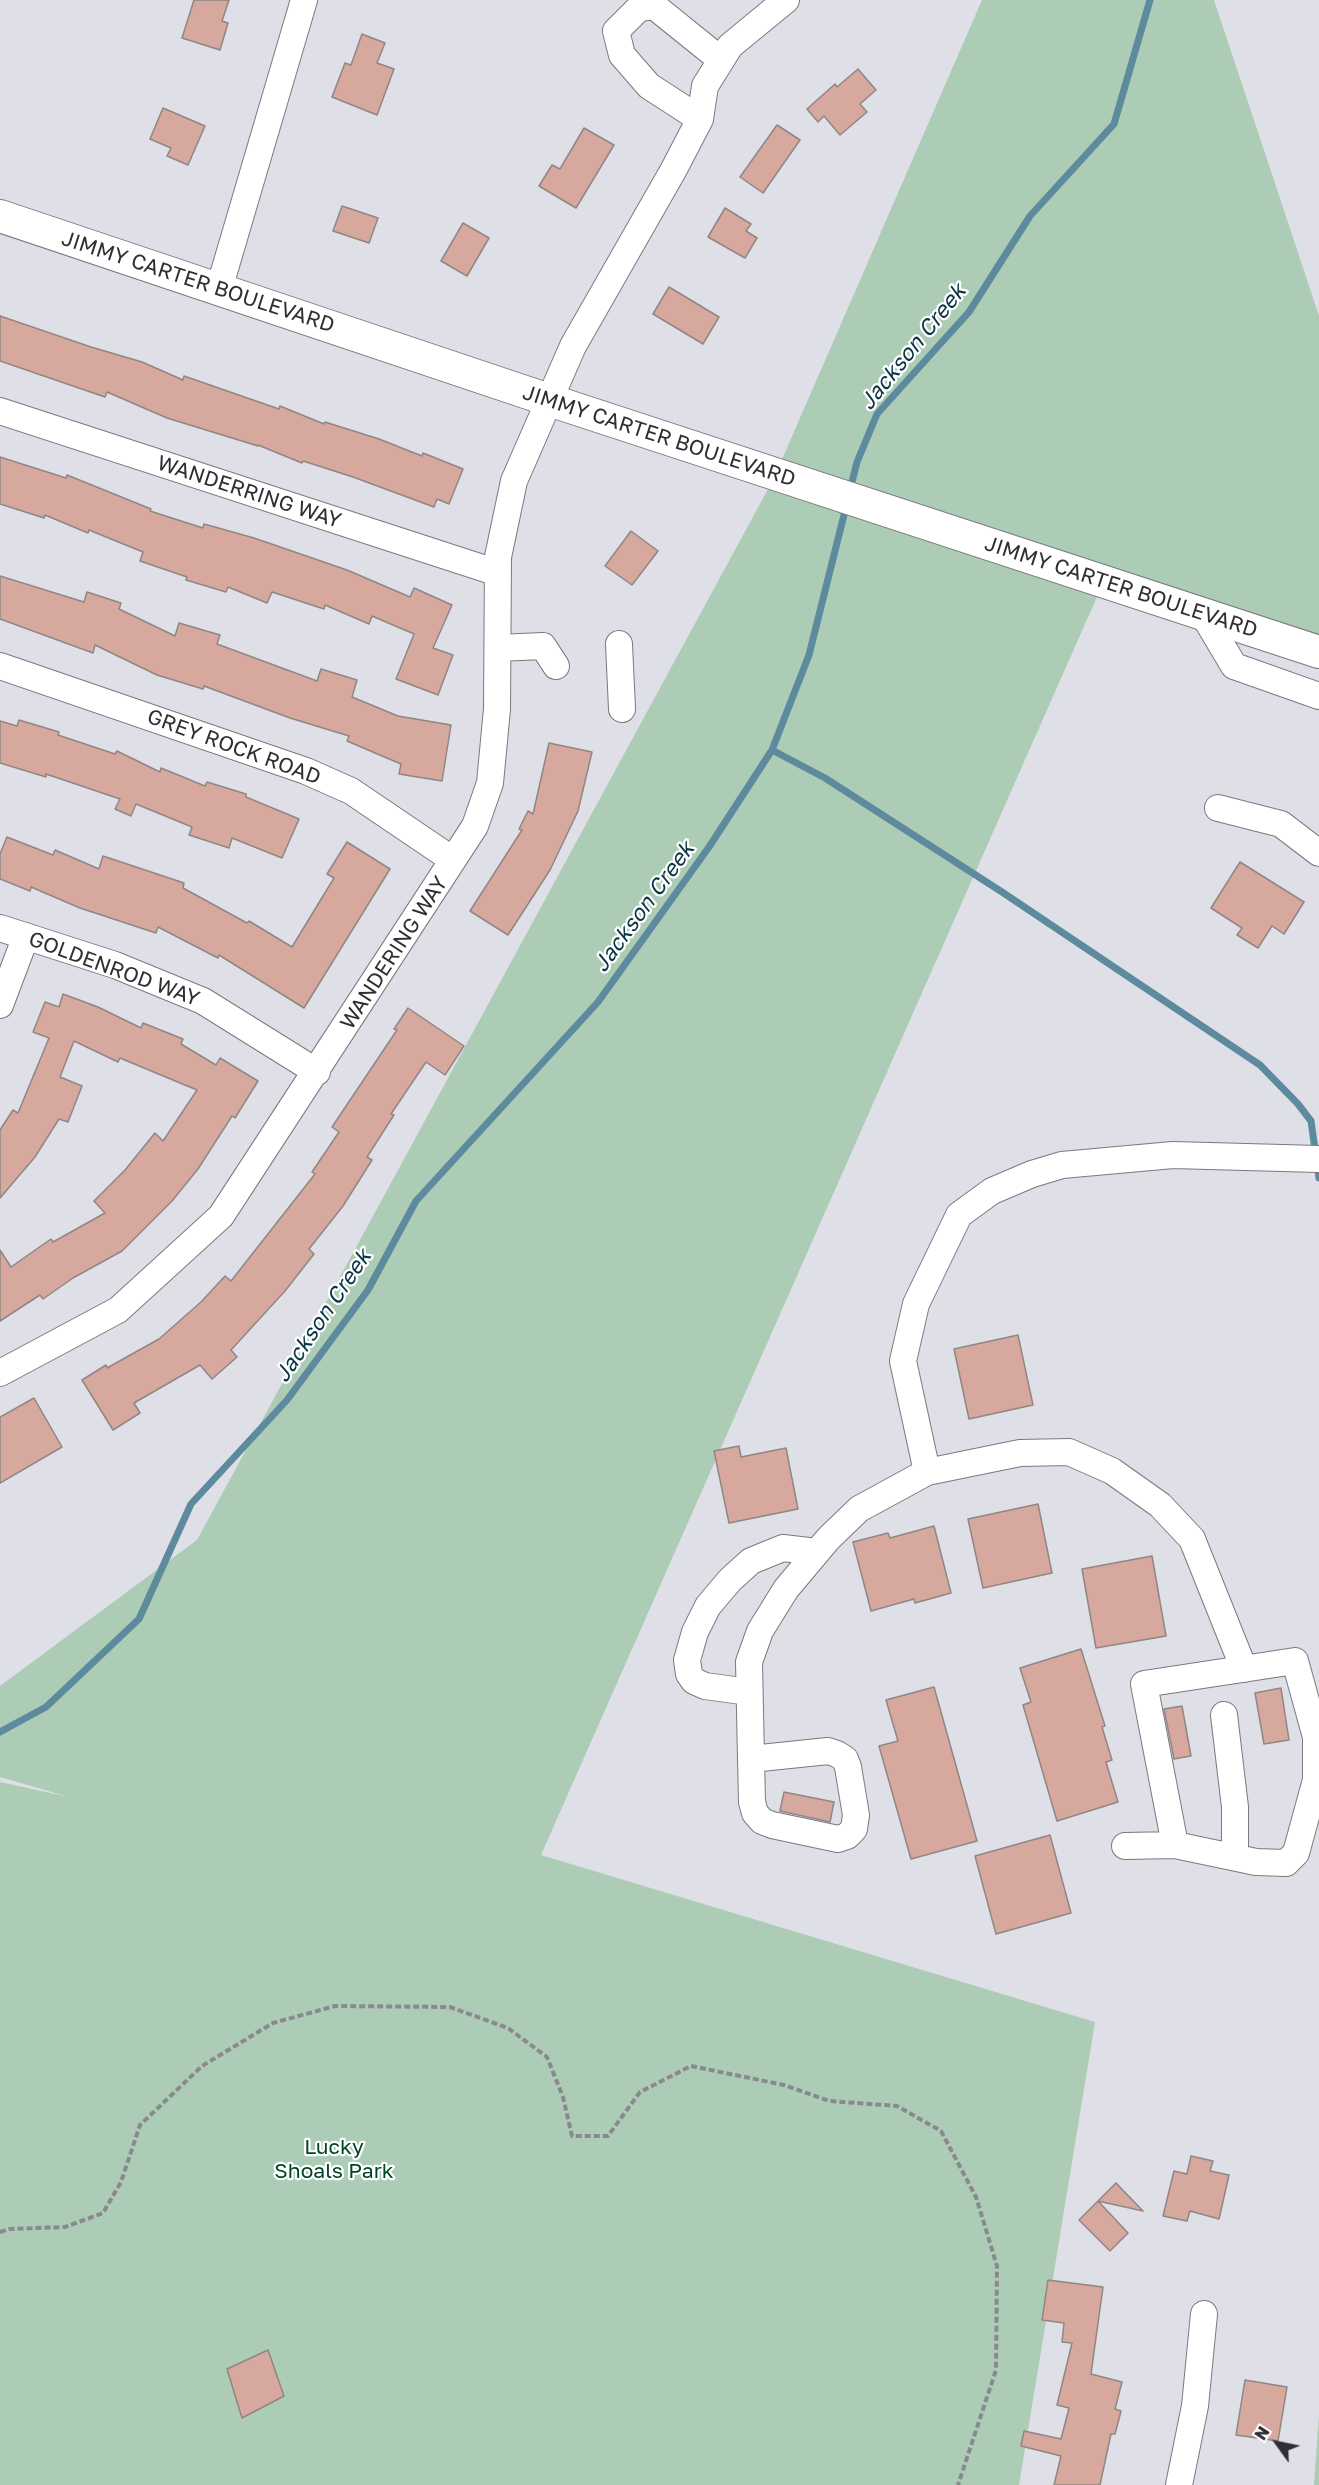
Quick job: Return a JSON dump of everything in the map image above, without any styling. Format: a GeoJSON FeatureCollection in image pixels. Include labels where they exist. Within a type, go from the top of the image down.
{"type":"FeatureCollection","features":[{"type":"Feature","properties":{"kind":"main road","name":"JIMMY CARTER BOULEVARD"},"geometry":{"type":"LineString","coordinates":[[0,216],[854,501],[1319,652]]}},
{"type":"Feature","properties":{"kind":"street"},"geometry":{"type":"LineString","coordinates":[[219,289],[304,0]]}},
{"type":"Feature","properties":{"kind":"street","name":"WANDERING WAY"},"geometry":{"type":"LineString","coordinates":[[0,1373],[118,1310],[222,1216],[475,826],[490,783],[497,709],[498,557],[513,481],[573,346],[675,169],[700,119],[705,86],[730,46],[786,0]]}},
{"type":"Feature","properties":{"kind":"street"},"geometry":{"type":"LineString","coordinates":[[700,119],[649,86],[622,55],[616,31],[639,8],[654,6],[721,60]]}},
{"type":"Feature","properties":{"kind":"street","name":"WANDERRING WAY"},"geometry":{"type":"LineString","coordinates":[[0,411],[498,573]]}},
{"type":"Feature","properties":{"kind":"street"},"geometry":{"type":"LineString","coordinates":[[1203,614],[1234,666],[1319,696]]}},
{"type":"Feature","properties":{"kind":"street"},"geometry":{"type":"LineString","coordinates":[[619,644],[622,709]]}},
{"type":"Feature","properties":{"kind":"street"},"geometry":{"type":"LineString","coordinates":[[498,648],[543,646],[556,666]]}},
{"type":"Feature","properties":{"kind":"street","name":"GREY ROCK ROAD"},"geometry":{"type":"LineString","coordinates":[[0,666],[306,771],[351,791],[453,860]]}},
{"type":"Feature","properties":{"kind":"street"},"geometry":{"type":"LineString","coordinates":[[1218,808],[1281,824],[1319,853]]}},
{"type":"Feature","properties":{"kind":"street","name":"GOLDENROD WAY"},"geometry":{"type":"LineString","coordinates":[[0,928],[115,965],[203,1001],[316,1072]]}},
{"type":"Feature","properties":{"kind":"street"},"geometry":{"type":"LineString","coordinates":[[0,1005],[26,936]]}},
{"type":"Feature","properties":{"kind":"street"},"geometry":{"type":"LineString","coordinates":[[927,1472],[903,1361],[916,1304],[959,1215],[992,1191],[1032,1174],[1062,1165],[1173,1155],[1319,1159]]}},
{"type":"Feature","properties":{"kind":"street"},"geometry":{"type":"LineString","coordinates":[[751,1759],[828,1751],[837,1754],[844,1759],[848,1767],[856,1815],[855,1829],[847,1836],[838,1839],[772,1825],[762,1821],[755,1813],[752,1802],[749,1692],[749,1662],[760,1631],[786,1589],[817,1552],[859,1509],[927,1472],[1020,1453],[1069,1452],[1112,1471],[1160,1505],[1192,1539],[1244,1669]]}},
{"type":"Feature","properties":{"kind":"street"},"geometry":{"type":"LineString","coordinates":[[749,1692],[705,1686],[694,1681],[689,1674],[687,1660],[695,1632],[708,1606],[730,1580],[751,1561],[783,1548],[817,1552]]}},
{"type":"Feature","properties":{"kind":"street"},"geometry":{"type":"LineString","coordinates":[[1125,1846],[1175,1845],[1256,1862],[1286,1863],[1296,1852],[1316,1780],[1316,1737],[1295,1660],[1144,1684],[1175,1845]]}},
{"type":"Feature","properties":{"kind":"street"},"geometry":{"type":"LineString","coordinates":[[1224,1715],[1234,1797],[1236,1857]]}},
{"type":"Feature","properties":{"kind":"street"},"geometry":{"type":"LineString","coordinates":[[1179,2485],[1196,2406],[1204,2314]]}},
{"type":"Feature","properties":{"kind":"path"},"geometry":{"type":"LineString","coordinates":[[0,2232],[9,2229],[66,2227],[103,2213],[121,2182],[140,2125],[202,2066],[273,2023],[335,2006],[450,2007],[508,2028],[547,2057],[563,2097],[572,2136],[608,2136],[640,2092],[691,2066],[784,2085],[829,2101],[897,2106],[941,2131],[976,2197],[997,2266],[996,2370],[958,2485]]}},
{"type":"Feature","properties":{"kind":"green space","name":"Lucky Shoals Park"},"geometry":{"type":"Polygon","coordinates":[[[982,0],[1214,0],[1319,316],[1319,657],[1104,581],[541,1855],[1095,2022],[1019,2485],[0,2485],[0,1782],[69,1797],[0,1777],[0,1686],[197,1540],[773,480],[982,0]]]}},
{"type":"Feature","properties":{"kind":"green space"},"geometry":{"type":"Polygon","coordinates":[[[1319,2414],[1319,2485],[1314,2485],[1319,2414]]]}},
{"type":"Feature","properties":{"kind":"building"},"geometry":{"type":"Polygon","coordinates":[[[194,0],[229,0],[222,21],[228,23],[220,50],[182,38],[194,0]]]}},
{"type":"Feature","properties":{"kind":"building"},"geometry":{"type":"Polygon","coordinates":[[[362,34],[385,43],[377,63],[394,69],[377,115],[332,97],[345,63],[351,65],[362,34]]]}},
{"type":"Feature","properties":{"kind":"building"},"geometry":{"type":"Polygon","coordinates":[[[858,69],[876,90],[860,104],[867,112],[840,135],[824,116],[818,122],[807,109],[835,84],[837,87],[858,69]]]}},
{"type":"Feature","properties":{"kind":"building"},"geometry":{"type":"Polygon","coordinates":[[[163,108],[205,126],[188,165],[167,156],[171,148],[150,139],[163,108]]]}},
{"type":"Feature","properties":{"kind":"building"},"geometry":{"type":"Polygon","coordinates":[[[777,125],[800,140],[763,193],[740,177],[777,125]]]}},
{"type":"Feature","properties":{"kind":"building"},"geometry":{"type":"Polygon","coordinates":[[[584,128],[614,145],[576,208],[539,186],[552,165],[560,169],[584,128]]]}},
{"type":"Feature","properties":{"kind":"building"},"geometry":{"type":"Polygon","coordinates":[[[342,206],[378,218],[369,243],[333,231],[342,206]]]}},
{"type":"Feature","properties":{"kind":"building"},"geometry":{"type":"Polygon","coordinates":[[[725,208],[751,224],[746,231],[757,238],[745,258],[708,237],[725,208]]]}},
{"type":"Feature","properties":{"kind":"building"},"geometry":{"type":"Polygon","coordinates":[[[463,223],[489,238],[467,276],[441,261],[463,223]]]}},
{"type":"Feature","properties":{"kind":"building"},"geometry":{"type":"Polygon","coordinates":[[[669,287],[719,317],[703,344],[653,314],[669,287]]]}},
{"type":"Feature","properties":{"kind":"building"},"geometry":{"type":"Polygon","coordinates":[[[0,316],[142,362],[183,380],[184,376],[279,409],[280,406],[324,424],[325,422],[379,439],[422,456],[423,453],[463,469],[449,504],[437,499],[434,507],[353,477],[303,461],[302,463],[258,445],[167,418],[107,392],[105,397],[0,361],[0,316]]]}},
{"type":"Feature","properties":{"kind":"building"},"geometry":{"type":"Polygon","coordinates":[[[0,457],[66,478],[67,475],[151,509],[150,511],[203,528],[204,524],[254,538],[347,570],[410,597],[414,588],[452,605],[433,648],[453,655],[438,695],[396,679],[414,634],[372,616],[369,624],[325,605],[324,609],[272,592],[267,603],[228,587],[226,592],[186,580],[187,577],[140,561],[143,552],[45,515],[44,518],[0,504],[0,457]]]}},
{"type":"Feature","properties":{"kind":"building"},"geometry":{"type":"Polygon","coordinates":[[[631,531],[658,551],[632,585],[605,566],[631,531]]]}},
{"type":"Feature","properties":{"kind":"building"},"geometry":{"type":"Polygon","coordinates":[[[0,576],[84,602],[87,592],[121,603],[119,609],[175,636],[179,623],[220,635],[217,644],[317,681],[321,669],[357,680],[352,697],[398,716],[451,725],[442,781],[399,774],[401,764],[347,741],[349,736],[290,718],[204,686],[203,689],[157,675],[95,645],[93,653],[0,619],[0,576]]]}},
{"type":"Feature","properties":{"kind":"building"},"geometry":{"type":"Polygon","coordinates":[[[19,720],[59,732],[58,735],[115,754],[117,751],[160,772],[161,768],[205,786],[207,782],[246,794],[246,797],[299,819],[282,858],[232,838],[229,848],[189,835],[192,827],[136,804],[131,816],[115,809],[120,799],[46,774],[46,777],[0,763],[0,721],[17,726],[19,720]]]}},
{"type":"Feature","properties":{"kind":"building"},"geometry":{"type":"Polygon","coordinates":[[[549,743],[592,752],[578,811],[550,870],[508,935],[470,911],[522,830],[519,829],[528,811],[533,814],[549,743]]]}},
{"type":"Feature","properties":{"kind":"building"},"geometry":{"type":"Polygon","coordinates":[[[7,837],[53,855],[55,850],[99,869],[103,856],[184,883],[183,888],[247,923],[249,921],[292,947],[334,878],[327,874],[347,842],[390,869],[304,1008],[219,955],[218,958],[158,927],[156,933],[80,908],[31,887],[30,891],[0,879],[0,854],[7,837]]]}},
{"type":"Feature","properties":{"kind":"building"},"geometry":{"type":"Polygon","coordinates":[[[1240,862],[1304,902],[1284,934],[1272,926],[1258,948],[1237,935],[1242,928],[1211,908],[1240,862]]]}},
{"type":"Feature","properties":{"kind":"building"},"geometry":{"type":"Polygon","coordinates":[[[63,994],[98,1007],[141,1028],[143,1023],[183,1039],[181,1044],[216,1065],[220,1058],[258,1081],[235,1118],[232,1116],[198,1169],[172,1201],[122,1251],[73,1278],[43,1299],[40,1295],[0,1321],[0,1250],[11,1267],[51,1239],[53,1242],[105,1213],[94,1201],[125,1170],[155,1133],[163,1141],[197,1090],[120,1058],[118,1062],[74,1041],[60,1077],[82,1086],[68,1122],[59,1119],[35,1157],[0,1198],[0,1130],[13,1110],[18,1113],[49,1038],[33,1032],[45,1002],[59,1007],[63,994]]]}},
{"type":"Feature","properties":{"kind":"building"},"geometry":{"type":"Polygon","coordinates":[[[408,1008],[464,1046],[445,1075],[426,1062],[391,1114],[394,1115],[367,1157],[372,1160],[343,1206],[309,1249],[314,1254],[285,1291],[231,1350],[237,1357],[212,1379],[200,1365],[134,1403],[140,1413],[113,1430],[82,1380],[106,1365],[107,1368],[159,1339],[201,1302],[225,1276],[231,1281],[315,1174],[312,1172],[339,1132],[332,1127],[397,1030],[394,1029],[408,1008]]]}},
{"type":"Feature","properties":{"kind":"building"},"geometry":{"type":"Polygon","coordinates":[[[1018,1335],[1033,1405],[969,1419],[954,1349],[1018,1335]]]}},
{"type":"Feature","properties":{"kind":"building"},"geometry":{"type":"Polygon","coordinates":[[[34,1398],[62,1447],[0,1483],[0,1417],[34,1398]]]}},
{"type":"Feature","properties":{"kind":"building"},"geometry":{"type":"Polygon","coordinates":[[[739,1446],[741,1457],[786,1448],[798,1509],[729,1523],[714,1451],[739,1446]]]}},
{"type":"Feature","properties":{"kind":"building"},"geometry":{"type":"Polygon","coordinates":[[[1038,1504],[1052,1573],[983,1588],[968,1519],[1038,1504]]]}},
{"type":"Feature","properties":{"kind":"building"},"geometry":{"type":"Polygon","coordinates":[[[934,1526],[951,1593],[915,1603],[914,1599],[871,1611],[853,1542],[888,1533],[890,1538],[934,1526]]]}},
{"type":"Feature","properties":{"kind":"building"},"geometry":{"type":"Polygon","coordinates":[[[1152,1556],[1166,1636],[1096,1648],[1082,1569],[1152,1556]]]}},
{"type":"Feature","properties":{"kind":"building"},"geometry":{"type":"Polygon","coordinates":[[[1081,1649],[1105,1726],[1102,1727],[1112,1760],[1106,1762],[1118,1802],[1057,1821],[1023,1705],[1031,1702],[1020,1668],[1081,1649]]]}},
{"type":"Feature","properties":{"kind":"building"},"geometry":{"type":"Polygon","coordinates":[[[934,1687],[977,1841],[911,1859],[879,1746],[898,1741],[886,1700],[934,1687]]]}},
{"type":"Feature","properties":{"kind":"building"},"geometry":{"type":"Polygon","coordinates":[[[1281,1688],[1289,1740],[1264,1744],[1255,1693],[1281,1688]]]}},
{"type":"Feature","properties":{"kind":"building"},"geometry":{"type":"Polygon","coordinates":[[[1182,1706],[1191,1756],[1174,1759],[1164,1709],[1182,1706]]]}},
{"type":"Feature","properties":{"kind":"building"},"geometry":{"type":"Polygon","coordinates":[[[784,1792],[834,1802],[830,1822],[780,1811],[784,1792]]]}},
{"type":"Feature","properties":{"kind":"building"},"geometry":{"type":"Polygon","coordinates":[[[1050,1835],[1071,1913],[996,1934],[975,1856],[1050,1835]]]}},
{"type":"Feature","properties":{"kind":"building"},"geometry":{"type":"Polygon","coordinates":[[[1191,2156],[1213,2161],[1210,2171],[1229,2175],[1219,2219],[1190,2211],[1187,2221],[1163,2216],[1174,2171],[1187,2174],[1191,2156]]]}},
{"type":"Feature","properties":{"kind":"building"},"geometry":{"type":"Polygon","coordinates":[[[1116,2183],[1143,2211],[1098,2201],[1116,2183]]]}},
{"type":"Feature","properties":{"kind":"building"},"geometry":{"type":"Polygon","coordinates":[[[1098,2201],[1128,2233],[1110,2251],[1079,2220],[1098,2201]]]}},
{"type":"Feature","properties":{"kind":"building"},"geometry":{"type":"Polygon","coordinates":[[[1048,2280],[1103,2287],[1091,2374],[1122,2382],[1115,2409],[1121,2411],[1115,2434],[1111,2434],[1100,2485],[1054,2485],[1061,2456],[1021,2446],[1024,2431],[1061,2439],[1069,2408],[1057,2405],[1072,2343],[1062,2342],[1064,2323],[1042,2320],[1048,2280]]]}},
{"type":"Feature","properties":{"kind":"building"},"geometry":{"type":"Polygon","coordinates":[[[268,2350],[284,2396],[242,2418],[227,2369],[268,2350]]]}},
{"type":"Feature","properties":{"kind":"building"},"geometry":{"type":"Polygon","coordinates":[[[1245,2380],[1287,2387],[1278,2441],[1236,2435],[1245,2380]]]}},
{"type":"Feature","properties":{"kind":"waterway","name":"Jackson Creek"},"geometry":{"type":"LineString","coordinates":[[850,490],[857,462],[877,414],[969,312],[1030,216],[1114,124],[1150,0]]}},
{"type":"Feature","properties":{"kind":"waterway","name":"Jackson Creek"},"geometry":{"type":"LineString","coordinates":[[0,1732],[46,1707],[139,1619],[191,1504],[287,1400],[368,1290],[416,1201],[598,1002],[709,847],[772,750],[809,655],[846,507]]}},
{"type":"Feature","properties":{"kind":"waterway"},"geometry":{"type":"LineString","coordinates":[[772,750],[825,778],[1002,892],[1260,1065],[1298,1104],[1311,1121],[1319,1178]]}}]}
